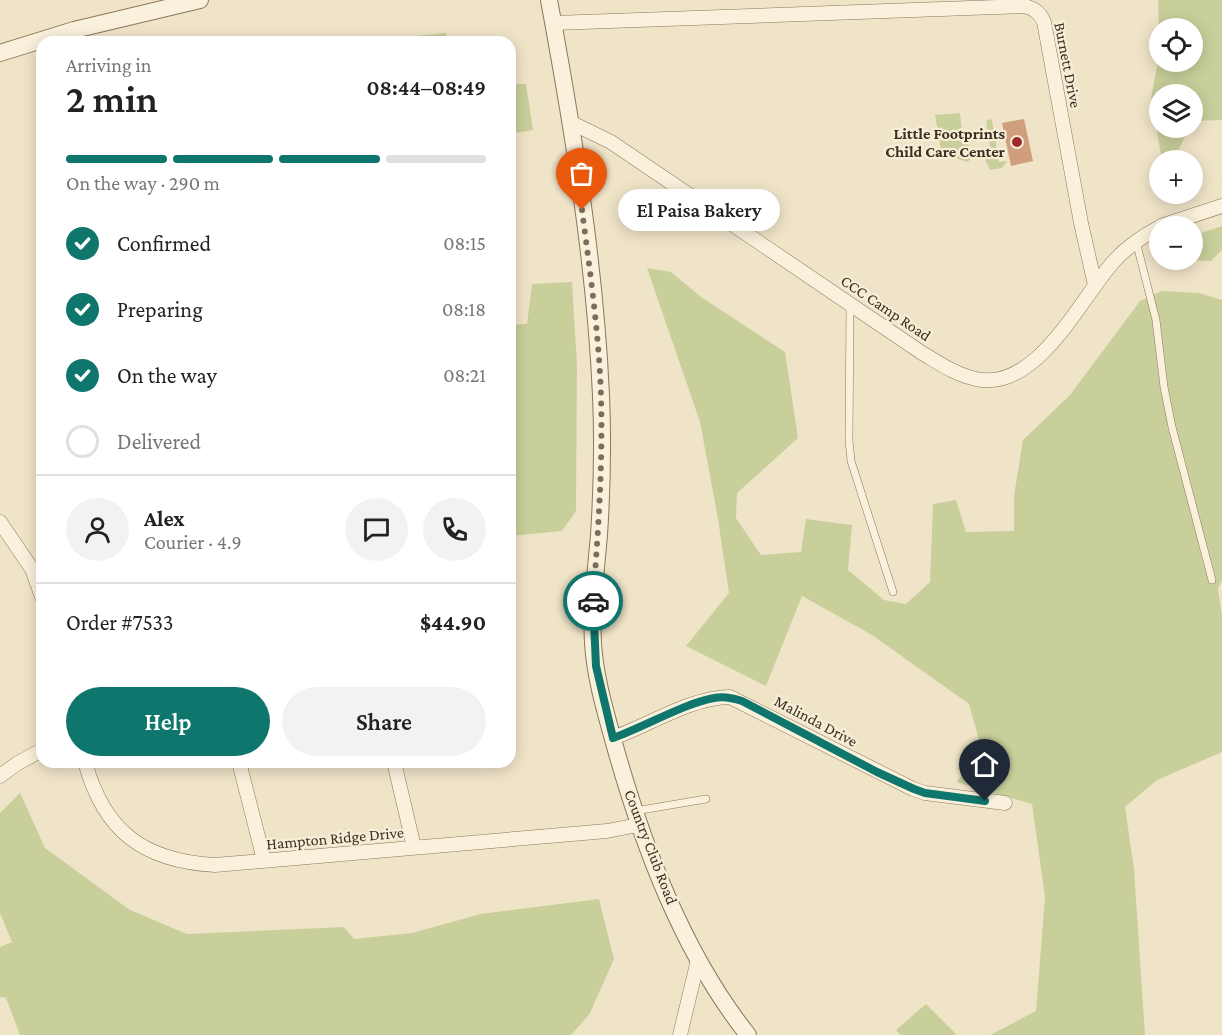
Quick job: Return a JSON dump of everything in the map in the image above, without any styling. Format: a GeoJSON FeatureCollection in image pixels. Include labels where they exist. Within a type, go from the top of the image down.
{"type":"FeatureCollection","features":[{"type":"Feature","properties":{"kind":"street"},"geometry":{"type":"LineString","coordinates":[[58,36],[116,19],[200,0]]}},
{"type":"Feature","properties":{"kind":"street","name":"Country Club Road"},"geometry":{"type":"LineString","coordinates":[[549,0],[572,123],[595,311],[601,396],[600,494],[593,643],[600,689],[636,818],[698,960],[748,1035]]}},
{"type":"Feature","properties":{"kind":"street","name":"Burnett Drive"},"geometry":{"type":"LineString","coordinates":[[554,23],[1032,8],[1044,22],[1095,285]]}},
{"type":"Feature","properties":{"kind":"street"},"geometry":{"type":"LineString","coordinates":[[0,53],[36,42]]}},
{"type":"Feature","properties":{"kind":"street","name":"CCC Camp Road"},"geometry":{"type":"LineString","coordinates":[[572,123],[611,142],[850,305],[947,368],[976,379],[993,380],[1017,373],[1040,356],[1116,259],[1136,241],[1149,233]]}},
{"type":"Feature","properties":{"kind":"street","name":"CCC Camp Road"},"geometry":{"type":"LineString","coordinates":[[1192,216],[1222,206]]}},
{"type":"Feature","properties":{"kind":"street"},"geometry":{"type":"LineString","coordinates":[[0,522],[32,568],[36,580]]}},
{"type":"Feature","properties":{"kind":"street","name":"Malinda Drive"},"geometry":{"type":"LineString","coordinates":[[613,738],[700,702],[717,697],[730,697],[914,789],[925,793],[1005,803]]}},
{"type":"Feature","properties":{"kind":"street"},"geometry":{"type":"LineString","coordinates":[[0,776],[36,753]]}},
{"type":"Feature","properties":{"kind":"street","name":"Hampton Ridge Drive"},"geometry":{"type":"LineString","coordinates":[[87,768],[102,806],[122,830],[147,850],[189,864],[215,865],[607,831],[636,818]]}},
{"type":"Feature","properties":{"kind":"street"},"geometry":{"type":"LineString","coordinates":[[241,768],[264,860]]}},
{"type":"Feature","properties":{"kind":"street"},"geometry":{"type":"LineString","coordinates":[[395,768],[414,847]]}},
{"type":"Feature","properties":{"kind":"street"},"geometry":{"type":"LineString","coordinates":[[680,1035],[698,960]]}},
{"type":"Feature","properties":{"kind":"lane"},"geometry":{"type":"LineString","coordinates":[[1136,241],[1155,320],[1172,427],[1212,580]]}},
{"type":"Feature","properties":{"kind":"lane"},"geometry":{"type":"LineString","coordinates":[[850,305],[849,440],[851,461],[893,592]]}},
{"type":"Feature","properties":{"kind":"lane"},"geometry":{"type":"LineString","coordinates":[[636,818],[706,799]]}},
{"type":"Feature","properties":{"kind":"green space"},"geometry":{"type":"Polygon","coordinates":[[[1158,0],[1222,0],[1222,120],[1203,121],[1203,84],[1154,84],[1156,72],[1203,72],[1203,18],[1159,18],[1158,0]]]}},
{"type":"Feature","properties":{"kind":"green space"},"geometry":{"type":"Polygon","coordinates":[[[446,33],[447,36],[416,36],[446,33]]]}},
{"type":"Feature","properties":{"kind":"green space"},"geometry":{"type":"Polygon","coordinates":[[[516,84],[526,84],[533,130],[516,133],[516,84]]]}},
{"type":"Feature","properties":{"kind":"green space"},"geometry":{"type":"Polygon","coordinates":[[[960,113],[962,131],[971,150],[970,160],[967,162],[950,156],[942,157],[935,115],[960,113]]]}},
{"type":"Feature","properties":{"kind":"green space"},"geometry":{"type":"Polygon","coordinates":[[[990,119],[999,162],[1007,161],[1002,168],[990,170],[984,157],[991,153],[986,121],[990,119]]]}},
{"type":"Feature","properties":{"kind":"green space"},"geometry":{"type":"Polygon","coordinates":[[[1158,138],[1184,138],[1179,150],[1160,150],[1158,138]]]}},
{"type":"Feature","properties":{"kind":"green space"},"geometry":{"type":"Polygon","coordinates":[[[1222,226],[1222,250],[1211,261],[1203,261],[1203,233],[1222,226]]]}},
{"type":"Feature","properties":{"kind":"green space"},"geometry":{"type":"Polygon","coordinates":[[[647,268],[671,272],[701,297],[785,352],[798,438],[737,493],[736,518],[761,555],[801,552],[806,519],[852,525],[848,570],[884,600],[906,604],[930,582],[933,504],[956,500],[966,532],[1014,531],[1014,496],[1023,440],[1070,395],[1140,301],[1162,291],[1199,293],[1222,300],[1222,580],[1218,589],[1222,616],[1222,752],[1157,780],[1125,807],[1134,869],[1145,1035],[990,1035],[1036,1011],[1045,897],[1032,804],[956,782],[982,751],[969,704],[872,635],[802,596],[766,686],[686,646],[729,593],[700,422],[647,268]]]}},
{"type":"Feature","properties":{"kind":"green space"},"geometry":{"type":"Polygon","coordinates":[[[572,282],[577,365],[576,511],[562,531],[516,535],[516,325],[527,324],[532,284],[572,282]]]}},
{"type":"Feature","properties":{"kind":"green space"},"geometry":{"type":"Polygon","coordinates":[[[20,793],[45,848],[130,910],[187,934],[344,927],[354,939],[412,933],[481,914],[599,899],[614,959],[589,1015],[571,1035],[20,1035],[6,998],[0,997],[0,947],[12,942],[0,913],[0,813],[20,793]]]}},
{"type":"Feature","properties":{"kind":"green space"},"geometry":{"type":"Polygon","coordinates":[[[926,1004],[957,1035],[901,1035],[896,1030],[926,1004]]]}},
{"type":"Feature","properties":{"kind":"building","name":"Little Footprints Child Care Center"},"geometry":{"type":"Polygon","coordinates":[[[1024,119],[1033,161],[1011,166],[1002,123],[1024,119]]]}},
{"type":"Feature","properties":{"kind":"way so far"},"geometry":{"type":"LineString","coordinates":[[582,210],[595,311],[601,396],[599,532],[593,601]]}},
{"type":"Feature","properties":{"kind":"place","name":"Little Footprints Child Care Center"},"geometry":{"type":"Point","coordinates":[1017,142]}},
{"type":"Feature","properties":{"kind":"place","name":"El Paisa Bakery"},"geometry":{"type":"Point","coordinates":[582,210]}},
{"type":"Feature","properties":{"kind":"route"},"geometry":{"type":"LineString","coordinates":[[593,601],[593,643],[596,666],[613,738],[711,698],[730,697],[914,789],[925,793],[985,801]]}}]}
